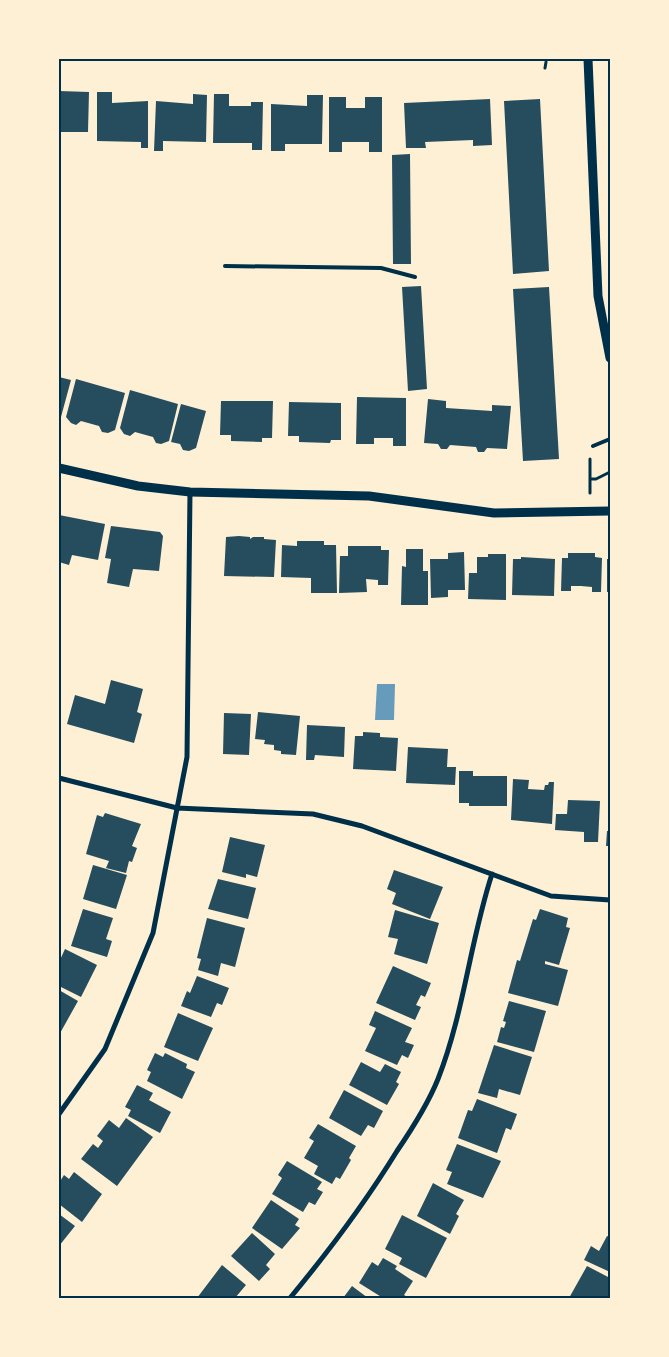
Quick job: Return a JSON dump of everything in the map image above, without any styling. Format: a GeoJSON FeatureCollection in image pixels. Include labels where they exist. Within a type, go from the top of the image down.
{"type":"FeatureCollection","features":[{"type":"Feature","properties":{"kind":"street"},"geometry":{"type":"LineString","coordinates":[[588,59],[598,296],[610,358]]}},
{"type":"Feature","properties":{"kind":"street"},"geometry":{"type":"LineString","coordinates":[[59,468],[138,486],[190,492],[369,496],[494,513],[610,512]]}},
{"type":"Feature","properties":{"kind":"street"},"geometry":{"type":"LineString","coordinates":[[59,1114],[104,1049],[153,933],[187,757],[190,492]]}},
{"type":"Feature","properties":{"kind":"street"},"geometry":{"type":"LineString","coordinates":[[59,778],[177,808],[313,814],[362,826],[551,896],[610,900]]}},
{"type":"Feature","properties":{"kind":"street"},"geometry":{"type":"LineString","coordinates":[[290,1298],[332,1247],[373,1190],[410,1132],[438,1079],[458,1009],[481,908],[492,874]]}},
{"type":"Feature","properties":{"kind":"lane"},"geometry":{"type":"LineString","coordinates":[[225,266],[381,268],[415,277]]}},
{"type":"Feature","properties":{"kind":"lane"},"geometry":{"type":"LineString","coordinates":[[593,446],[610,439]]}},
{"type":"Feature","properties":{"kind":"path"},"geometry":{"type":"LineString","coordinates":[[545,68],[546,62]]}},
{"type":"Feature","properties":{"kind":"path"},"geometry":{"type":"LineString","coordinates":[[590,460],[590,493]]}},
{"type":"Feature","properties":{"kind":"path"},"geometry":{"type":"LineString","coordinates":[[590,479],[596,479],[610,472]]}},
{"type":"Feature","properties":{"kind":"water"},"geometry":{"type":"Polygon","coordinates":[[[377,684],[395,684],[394,720],[375,720],[377,684]]]}},
{"type":"Feature","properties":{"kind":"building"},"geometry":{"type":"Polygon","coordinates":[[[59,91],[89,92],[88,132],[59,132],[59,91]]]}},
{"type":"Feature","properties":{"kind":"building"},"geometry":{"type":"Polygon","coordinates":[[[97,92],[112,92],[112,103],[148,101],[148,148],[141,148],[141,142],[97,141],[97,92]]]}},
{"type":"Feature","properties":{"kind":"building"},"geometry":{"type":"Polygon","coordinates":[[[193,94],[207,95],[206,142],[163,141],[163,151],[154,151],[156,101],[193,104],[193,94]]]}},
{"type":"Feature","properties":{"kind":"building"},"geometry":{"type":"Polygon","coordinates":[[[214,94],[229,94],[229,106],[251,106],[251,102],[263,102],[262,150],[252,150],[252,143],[213,143],[214,94]]]}},
{"type":"Feature","properties":{"kind":"building"},"geometry":{"type":"Polygon","coordinates":[[[307,95],[323,95],[322,144],[285,144],[285,151],[271,151],[271,104],[307,106],[307,95]]]}},
{"type":"Feature","properties":{"kind":"building"},"geometry":{"type":"Polygon","coordinates":[[[329,97],[346,97],[346,108],[365,108],[365,97],[382,97],[382,152],[369,152],[369,142],[342,142],[342,152],[329,152],[329,97]]]}},
{"type":"Feature","properties":{"kind":"building"},"geometry":{"type":"Polygon","coordinates":[[[490,99],[492,145],[473,146],[473,140],[425,142],[426,148],[406,148],[404,103],[490,99]]]}},
{"type":"Feature","properties":{"kind":"building"},"geometry":{"type":"Polygon","coordinates":[[[540,99],[549,271],[513,274],[504,101],[540,99]]]}},
{"type":"Feature","properties":{"kind":"building"},"geometry":{"type":"Polygon","coordinates":[[[410,154],[411,264],[393,264],[392,155],[410,154]]]}},
{"type":"Feature","properties":{"kind":"building"},"geometry":{"type":"Polygon","coordinates":[[[421,286],[427,389],[408,391],[402,287],[421,286]]]}},
{"type":"Feature","properties":{"kind":"building"},"geometry":{"type":"Polygon","coordinates":[[[549,287],[559,459],[523,461],[513,289],[549,287]]]}},
{"type":"Feature","properties":{"kind":"building"},"geometry":{"type":"Polygon","coordinates":[[[59,377],[71,380],[61,417],[59,418],[59,377]]]}},
{"type":"Feature","properties":{"kind":"building"},"geometry":{"type":"Polygon","coordinates":[[[76,379],[125,393],[115,430],[108,433],[102,432],[99,426],[81,421],[76,425],[71,423],[66,417],[76,379]]]}},
{"type":"Feature","properties":{"kind":"building"},"geometry":{"type":"Polygon","coordinates":[[[130,390],[178,404],[169,441],[161,444],[156,443],[153,437],[135,432],[130,436],[124,434],[120,428],[130,390]]]}},
{"type":"Feature","properties":{"kind":"building"},"geometry":{"type":"Polygon","coordinates":[[[357,397],[406,398],[406,446],[393,446],[393,438],[374,438],[374,444],[356,444],[357,397]]]}},
{"type":"Feature","properties":{"kind":"building"},"geometry":{"type":"Polygon","coordinates":[[[428,399],[446,401],[446,408],[492,411],[492,405],[511,406],[507,449],[487,448],[484,452],[478,452],[476,447],[450,445],[447,449],[441,449],[438,444],[424,443],[428,399]]]}},
{"type":"Feature","properties":{"kind":"building"},"geometry":{"type":"Polygon","coordinates":[[[221,401],[273,401],[272,438],[262,438],[262,442],[231,441],[231,435],[220,435],[221,401]]]}},
{"type":"Feature","properties":{"kind":"building"},"geometry":{"type":"Polygon","coordinates":[[[289,402],[341,403],[341,440],[331,440],[330,443],[299,442],[299,436],[288,436],[289,402]]]}},
{"type":"Feature","properties":{"kind":"building"},"geometry":{"type":"Polygon","coordinates":[[[181,404],[206,411],[196,448],[189,451],[183,450],[180,444],[171,442],[181,404]]]}},
{"type":"Feature","properties":{"kind":"building"},"geometry":{"type":"Polygon","coordinates":[[[59,515],[105,524],[98,560],[72,555],[69,565],[59,562],[59,515]]]}},
{"type":"Feature","properties":{"kind":"building"},"geometry":{"type":"Polygon","coordinates":[[[111,526],[160,532],[163,536],[159,571],[133,569],[129,587],[107,583],[111,559],[105,558],[111,526]]]}},
{"type":"Feature","properties":{"kind":"building"},"geometry":{"type":"Polygon","coordinates":[[[226,537],[250,537],[250,539],[253,537],[264,537],[264,539],[276,540],[274,577],[224,576],[226,537]]]}},
{"type":"Feature","properties":{"kind":"building"},"geometry":{"type":"Polygon","coordinates":[[[297,541],[324,541],[324,545],[336,545],[337,593],[311,593],[311,578],[281,577],[282,545],[297,546],[297,541]]]}},
{"type":"Feature","properties":{"kind":"building"},"geometry":{"type":"Polygon","coordinates":[[[348,546],[381,546],[381,550],[389,550],[388,585],[378,585],[378,580],[366,579],[367,592],[339,593],[340,556],[348,556],[348,546]]]}},
{"type":"Feature","properties":{"kind":"building"},"geometry":{"type":"Polygon","coordinates":[[[406,549],[423,549],[423,571],[428,571],[428,605],[401,605],[402,566],[406,567],[406,549]]]}},
{"type":"Feature","properties":{"kind":"building"},"geometry":{"type":"Polygon","coordinates":[[[464,552],[465,590],[448,590],[448,597],[431,598],[430,559],[448,559],[448,553],[464,552]]]}},
{"type":"Feature","properties":{"kind":"building"},"geometry":{"type":"Polygon","coordinates":[[[568,553],[595,553],[595,557],[602,558],[601,592],[592,592],[592,587],[581,586],[571,586],[571,591],[561,591],[562,558],[568,558],[568,553]]]}},
{"type":"Feature","properties":{"kind":"building"},"geometry":{"type":"Polygon","coordinates":[[[488,554],[506,554],[506,600],[468,599],[469,573],[477,573],[477,557],[488,557],[488,554]]]}},
{"type":"Feature","properties":{"kind":"building"},"geometry":{"type":"Polygon","coordinates":[[[521,557],[555,559],[554,596],[512,595],[513,559],[521,559],[521,557]]]}},
{"type":"Feature","properties":{"kind":"building"},"geometry":{"type":"Polygon","coordinates":[[[607,559],[610,559],[610,592],[607,592],[607,559]]]}},
{"type":"Feature","properties":{"kind":"building"},"geometry":{"type":"Polygon","coordinates":[[[111,680],[143,689],[137,712],[142,714],[134,743],[67,724],[75,695],[105,704],[111,680]]]}},
{"type":"Feature","properties":{"kind":"building"},"geometry":{"type":"Polygon","coordinates":[[[258,712],[300,716],[296,755],[281,754],[281,751],[274,750],[274,745],[264,744],[265,740],[255,739],[258,712]]]}},
{"type":"Feature","properties":{"kind":"building"},"geometry":{"type":"Polygon","coordinates":[[[224,713],[251,714],[249,755],[223,754],[224,713]]]}},
{"type":"Feature","properties":{"kind":"building"},"geometry":{"type":"Polygon","coordinates":[[[307,725],[345,727],[344,757],[315,755],[314,760],[306,760],[307,725]]]}},
{"type":"Feature","properties":{"kind":"building"},"geometry":{"type":"Polygon","coordinates":[[[363,732],[380,733],[380,737],[398,738],[396,771],[353,769],[355,736],[363,736],[363,732]]]}},
{"type":"Feature","properties":{"kind":"building"},"geometry":{"type":"Polygon","coordinates":[[[408,747],[448,749],[447,767],[456,767],[455,785],[406,783],[408,747]]]}},
{"type":"Feature","properties":{"kind":"building"},"geometry":{"type":"Polygon","coordinates":[[[459,771],[473,771],[473,776],[507,776],[507,806],[469,806],[469,803],[459,803],[459,771]]]}},
{"type":"Feature","properties":{"kind":"building"},"geometry":{"type":"Polygon","coordinates":[[[513,779],[529,780],[528,789],[544,790],[545,785],[548,785],[549,782],[554,782],[552,824],[511,820],[513,779]]]}},
{"type":"Feature","properties":{"kind":"building"},"geometry":{"type":"Polygon","coordinates":[[[568,800],[600,801],[598,842],[584,842],[584,832],[555,830],[556,814],[567,814],[568,800]]]}},
{"type":"Feature","properties":{"kind":"building"},"geometry":{"type":"Polygon","coordinates":[[[105,813],[141,824],[132,846],[137,848],[132,862],[129,861],[126,873],[106,868],[109,861],[86,854],[97,815],[103,817],[105,813]]]}},
{"type":"Feature","properties":{"kind":"building"},"geometry":{"type":"Polygon","coordinates":[[[607,831],[610,831],[610,846],[606,846],[607,831]]]}},
{"type":"Feature","properties":{"kind":"building"},"geometry":{"type":"Polygon","coordinates":[[[230,837],[265,845],[257,877],[246,874],[246,878],[222,872],[230,837]]]}},
{"type":"Feature","properties":{"kind":"building"},"geometry":{"type":"Polygon","coordinates":[[[93,865],[127,875],[116,909],[83,899],[93,865]]]}},
{"type":"Feature","properties":{"kind":"building"},"geometry":{"type":"Polygon","coordinates":[[[394,870],[443,887],[430,919],[392,904],[396,893],[387,889],[394,870]]]}},
{"type":"Feature","properties":{"kind":"building"},"geometry":{"type":"Polygon","coordinates":[[[218,879],[256,888],[248,919],[208,909],[218,879]]]}},
{"type":"Feature","properties":{"kind":"building"},"geometry":{"type":"Polygon","coordinates":[[[83,909],[113,918],[106,939],[112,941],[107,957],[71,946],[83,909]]]}},
{"type":"Feature","properties":{"kind":"building"},"geometry":{"type":"Polygon","coordinates":[[[540,909],[568,918],[566,927],[570,928],[559,965],[545,961],[545,964],[568,970],[558,1006],[508,993],[517,960],[520,961],[533,919],[536,920],[540,909]]]}},
{"type":"Feature","properties":{"kind":"building"},"geometry":{"type":"Polygon","coordinates":[[[395,910],[439,923],[427,964],[394,954],[398,939],[388,937],[395,910]]]}},
{"type":"Feature","properties":{"kind":"building"},"geometry":{"type":"Polygon","coordinates":[[[207,918],[245,928],[235,967],[221,963],[218,976],[198,970],[201,959],[197,958],[207,918]]]}},
{"type":"Feature","properties":{"kind":"building"},"geometry":{"type":"Polygon","coordinates":[[[65,949],[97,965],[81,997],[59,986],[59,962],[65,949]]]}},
{"type":"Feature","properties":{"kind":"building"},"geometry":{"type":"Polygon","coordinates":[[[393,966],[431,983],[425,997],[421,995],[416,1005],[421,1007],[415,1020],[376,1003],[393,966]]]}},
{"type":"Feature","properties":{"kind":"building"},"geometry":{"type":"Polygon","coordinates":[[[197,976],[229,988],[222,1005],[217,1003],[211,1017],[181,1006],[187,991],[190,993],[197,976]]]}},
{"type":"Feature","properties":{"kind":"building"},"geometry":{"type":"Polygon","coordinates":[[[59,990],[78,1001],[59,1035],[59,990]]]}},
{"type":"Feature","properties":{"kind":"building"},"geometry":{"type":"Polygon","coordinates":[[[509,1001],[546,1011],[534,1052],[497,1042],[501,1027],[504,1028],[506,1022],[503,1021],[509,1001]]]}},
{"type":"Feature","properties":{"kind":"building"},"geometry":{"type":"Polygon","coordinates":[[[375,1011],[412,1028],[405,1042],[414,1045],[408,1058],[402,1055],[397,1065],[365,1051],[376,1028],[369,1025],[375,1011]]]}},
{"type":"Feature","properties":{"kind":"building"},"geometry":{"type":"Polygon","coordinates":[[[178,1013],[213,1028],[198,1061],[164,1047],[178,1013]]]}},
{"type":"Feature","properties":{"kind":"building"},"geometry":{"type":"Polygon","coordinates":[[[494,1045],[532,1057],[520,1095],[499,1089],[497,1098],[478,1093],[494,1045]]]}},
{"type":"Feature","properties":{"kind":"building"},"geometry":{"type":"Polygon","coordinates":[[[155,1053],[163,1057],[165,1053],[187,1064],[186,1068],[195,1072],[182,1099],[147,1081],[151,1072],[147,1070],[155,1053]]]}},
{"type":"Feature","properties":{"kind":"building"},"geometry":{"type":"Polygon","coordinates":[[[361,1062],[380,1072],[385,1064],[401,1072],[396,1082],[399,1084],[387,1105],[349,1085],[361,1062]]]}},
{"type":"Feature","properties":{"kind":"building"},"geometry":{"type":"Polygon","coordinates":[[[137,1085],[153,1093],[149,1100],[171,1112],[160,1133],[128,1116],[131,1110],[125,1107],[137,1085]]]}},
{"type":"Feature","properties":{"kind":"building"},"geometry":{"type":"Polygon","coordinates":[[[344,1090],[383,1111],[374,1128],[368,1125],[361,1136],[329,1118],[344,1090]]]}},
{"type":"Feature","properties":{"kind":"building"},"geometry":{"type":"Polygon","coordinates":[[[477,1099],[517,1114],[511,1130],[506,1128],[497,1153],[458,1138],[468,1110],[472,1111],[477,1099]]]}},
{"type":"Feature","properties":{"kind":"building"},"geometry":{"type":"Polygon","coordinates":[[[126,1118],[153,1137],[117,1186],[81,1159],[93,1144],[98,1148],[103,1141],[97,1136],[109,1120],[119,1128],[126,1118]]]}},
{"type":"Feature","properties":{"kind":"building"},"geometry":{"type":"Polygon","coordinates":[[[318,1124],[356,1146],[349,1158],[351,1160],[340,1179],[336,1177],[332,1184],[314,1174],[318,1166],[304,1158],[314,1141],[309,1138],[318,1124]]]}},
{"type":"Feature","properties":{"kind":"building"},"geometry":{"type":"Polygon","coordinates":[[[457,1144],[501,1161],[483,1198],[447,1184],[452,1172],[446,1170],[457,1144]]]}},
{"type":"Feature","properties":{"kind":"building"},"geometry":{"type":"Polygon","coordinates":[[[287,1161],[322,1182],[317,1189],[323,1192],[315,1205],[309,1202],[303,1212],[272,1194],[282,1178],[278,1175],[287,1161]]]}},
{"type":"Feature","properties":{"kind":"building"},"geometry":{"type":"Polygon","coordinates":[[[74,1172],[102,1194],[82,1222],[59,1204],[61,1193],[59,1191],[59,1183],[64,1175],[69,1179],[74,1172]]]}},
{"type":"Feature","properties":{"kind":"building"},"geometry":{"type":"Polygon","coordinates":[[[433,1183],[464,1200],[456,1214],[459,1216],[450,1234],[417,1216],[433,1183]]]}},
{"type":"Feature","properties":{"kind":"building"},"geometry":{"type":"Polygon","coordinates":[[[271,1200],[299,1219],[295,1225],[300,1228],[282,1249],[252,1228],[271,1200]]]}},
{"type":"Feature","properties":{"kind":"building"},"geometry":{"type":"Polygon","coordinates":[[[59,1214],[75,1226],[59,1246],[59,1214]]]}},
{"type":"Feature","properties":{"kind":"building"},"geometry":{"type":"Polygon","coordinates":[[[402,1215],[447,1238],[426,1278],[399,1264],[402,1258],[385,1249],[402,1215]]]}},
{"type":"Feature","properties":{"kind":"building"},"geometry":{"type":"Polygon","coordinates":[[[252,1233],[275,1254],[266,1265],[270,1269],[259,1281],[231,1256],[252,1233]]]}},
{"type":"Feature","properties":{"kind":"building"},"geometry":{"type":"Polygon","coordinates":[[[607,1236],[610,1237],[610,1272],[584,1260],[591,1246],[599,1251],[607,1236]]]}},
{"type":"Feature","properties":{"kind":"building"},"geometry":{"type":"Polygon","coordinates":[[[383,1258],[397,1266],[395,1269],[413,1281],[404,1295],[409,1298],[383,1298],[359,1283],[372,1262],[378,1266],[383,1258]]]}},
{"type":"Feature","properties":{"kind":"building"},"geometry":{"type":"Polygon","coordinates":[[[222,1265],[246,1285],[235,1298],[197,1298],[222,1265]]]}},
{"type":"Feature","properties":{"kind":"building"},"geometry":{"type":"Polygon","coordinates":[[[587,1266],[610,1278],[610,1298],[569,1298],[587,1266]]]}},
{"type":"Feature","properties":{"kind":"building"},"geometry":{"type":"Polygon","coordinates":[[[352,1286],[368,1298],[343,1298],[352,1286]]]}}]}
